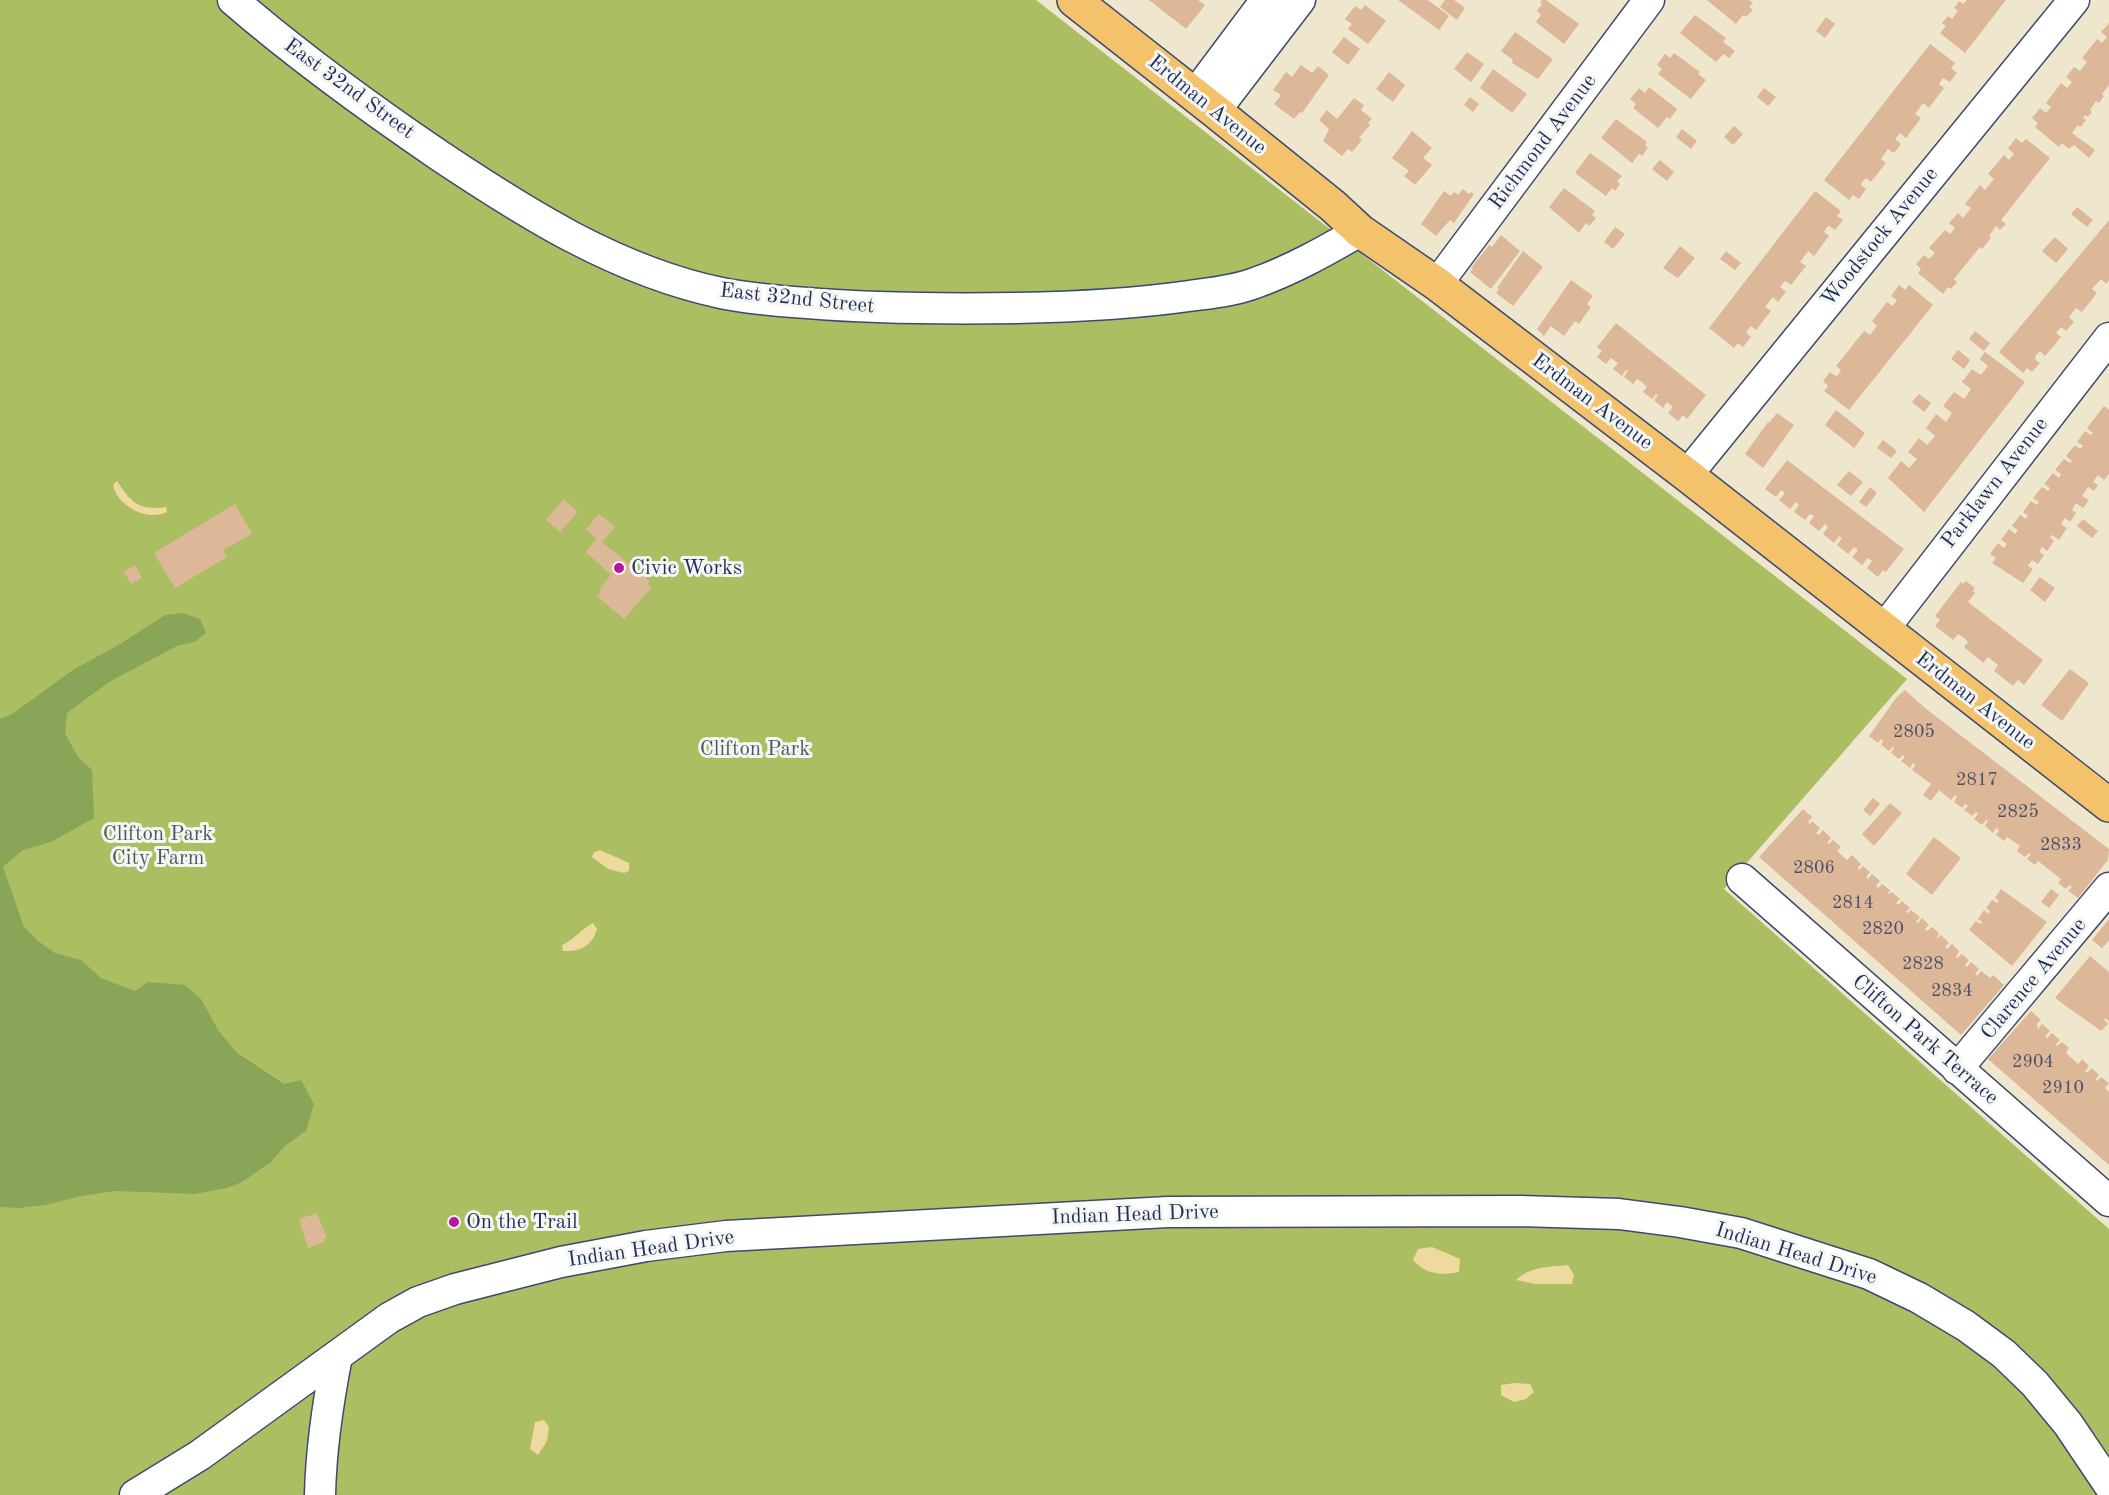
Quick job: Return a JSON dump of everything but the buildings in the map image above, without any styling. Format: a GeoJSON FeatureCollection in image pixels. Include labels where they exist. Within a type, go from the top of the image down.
{"type":"FeatureCollection","features":[{"type":"Feature","properties":{"kind":"main road","name":"Erdman Avenue"},"geometry":{"type":"LineString","coordinates":[[1074,0],[1333,206],[1360,231],[1437,284],[1687,475],[2109,805]]}},
{"type":"Feature","properties":{"kind":"street","name":"East 32nd Street"},"geometry":{"type":"LineString","coordinates":[[233,0],[321,72],[385,118],[551,226],[645,272],[722,293],[764,300],[862,308],[950,309],[1105,305],[1209,293],[1254,283],[1317,255],[1360,231]]}},
{"type":"Feature","properties":{"kind":"street"},"geometry":{"type":"LineString","coordinates":[[1205,103],[1266,0]]}},
{"type":"Feature","properties":{"kind":"street"},"geometry":{"type":"LineString","coordinates":[[1205,103],[1300,0]]}},
{"type":"Feature","properties":{"kind":"street","name":"Richmond Avenue"},"geometry":{"type":"LineString","coordinates":[[1437,284],[1649,0]]}},
{"type":"Feature","properties":{"kind":"street","name":"Woodstock Avenue"},"geometry":{"type":"LineString","coordinates":[[1687,475],[2074,0]]}},
{"type":"Feature","properties":{"kind":"street","name":"Parklawn Avenue"},"geometry":{"type":"LineString","coordinates":[[1883,630],[2103,357]]}},
{"type":"Feature","properties":{"kind":"street","name":"Clifton Park Terrace"},"geometry":{"type":"LineString","coordinates":[[1743,879],[2109,1201]]}},
{"type":"Feature","properties":{"kind":"street","name":"Clarence Avenue"},"geometry":{"type":"LineString","coordinates":[[1958,1069],[2109,888]]}},
{"type":"Feature","properties":{"kind":"street","name":"Indian Head Drive"},"geometry":{"type":"LineString","coordinates":[[135,1495],[200,1455],[389,1318],[418,1302],[455,1289],[561,1262],[646,1246],[726,1236],[1168,1212],[1520,1211],[1619,1214],[1741,1233],[1869,1274],[1919,1298],[1966,1326],[2004,1354],[2035,1384],[2068,1424],[2109,1485]]}},
{"type":"Feature","properties":{"kind":"street"},"geometry":{"type":"LineString","coordinates":[[320,1495],[321,1460],[327,1408],[337,1356]]}},
{"type":"Feature","properties":{"kind":"green space","name":"Clifton Park"},"geometry":{"type":"Polygon","coordinates":[[[0,0],[1036,0],[1907,679],[1724,889],[2109,1229],[2109,1495],[0,1495],[0,0]]]}},
{"type":"Feature","properties":{"kind":"green space"},"geometry":{"type":"Polygon","coordinates":[[[182,613],[200,619],[206,633],[194,642],[177,646],[109,682],[67,713],[65,733],[78,757],[92,770],[94,818],[51,842],[23,850],[3,867],[24,927],[38,941],[55,953],[81,960],[101,978],[135,991],[148,982],[185,985],[201,999],[218,1030],[236,1052],[284,1084],[301,1080],[314,1104],[306,1131],[285,1146],[271,1162],[242,1182],[227,1188],[194,1194],[116,1191],[81,1196],[46,1205],[0,1207],[0,719],[12,714],[73,670],[122,643],[165,615],[182,613]]]}},
{"type":"Feature","properties":{"kind":"sand"},"geometry":{"type":"Polygon","coordinates":[[[117,481],[131,500],[148,508],[166,507],[167,512],[151,515],[134,510],[116,493],[113,485],[117,481]]]}},
{"type":"Feature","properties":{"kind":"sand"},"geometry":{"type":"Polygon","coordinates":[[[600,850],[629,863],[629,871],[624,873],[608,869],[592,857],[594,852],[600,850]]]}},
{"type":"Feature","properties":{"kind":"sand"},"geometry":{"type":"Polygon","coordinates":[[[593,923],[597,929],[589,944],[580,949],[563,951],[562,945],[593,923]]]}},
{"type":"Feature","properties":{"kind":"sand"},"geometry":{"type":"Polygon","coordinates":[[[1432,1247],[1460,1259],[1459,1272],[1434,1273],[1413,1260],[1418,1249],[1432,1247]]]}},
{"type":"Feature","properties":{"kind":"sand"},"geometry":{"type":"Polygon","coordinates":[[[1568,1265],[1574,1275],[1572,1284],[1535,1284],[1516,1280],[1534,1270],[1568,1265]]]}},
{"type":"Feature","properties":{"kind":"sand"},"geometry":{"type":"Polygon","coordinates":[[[1530,1384],[1534,1392],[1526,1399],[1514,1402],[1501,1395],[1501,1385],[1530,1384]]]}},
{"type":"Feature","properties":{"kind":"sand"},"geometry":{"type":"Polygon","coordinates":[[[544,1420],[549,1427],[547,1441],[538,1455],[530,1449],[535,1422],[544,1420]]]}},
{"type":"Feature","properties":{"kind":"place","name":"Civic Works"},"geometry":{"type":"Point","coordinates":[619,568]}},
{"type":"Feature","properties":{"kind":"place","name":"On the Trail"},"geometry":{"type":"Point","coordinates":[454,1222]}},
{"type":"Feature","properties":{"kind":"park label","name":"Clifton Park City Farm"},"geometry":{"type":"Point","coordinates":[158,846]}}]}
